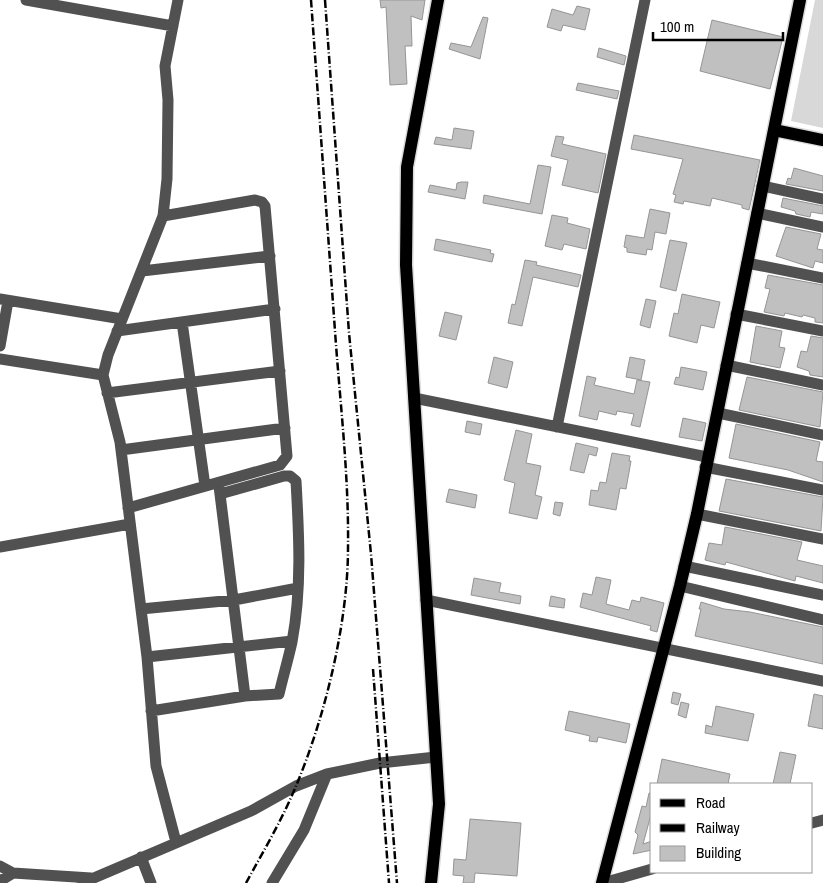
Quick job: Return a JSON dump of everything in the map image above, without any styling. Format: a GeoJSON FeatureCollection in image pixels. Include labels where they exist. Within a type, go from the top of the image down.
{"type":"FeatureCollection","features":[{"type":"Feature","properties":{"kind":"main road"},"geometry":{"type":"LineString","coordinates":[[431,883],[439,804],[406,265],[407,167],[438,0]]}},
{"type":"Feature","properties":{"kind":"main road"},"geometry":{"type":"LineString","coordinates":[[606,880],[612,837],[680,586],[697,514],[800,0]]}},
{"type":"Feature","properties":{"kind":"main road"},"geometry":{"type":"LineString","coordinates":[[774,130],[823,140]]}},
{"type":"Feature","properties":{"kind":"street"},"geometry":{"type":"LineString","coordinates":[[26,0],[66,3],[173,26]]}},
{"type":"Feature","properties":{"kind":"street"},"geometry":{"type":"LineString","coordinates":[[176,842],[156,766],[147,657],[121,450],[102,375],[117,331],[163,216],[168,100],[165,66],[178,0]]}},
{"type":"Feature","properties":{"kind":"street"},"geometry":{"type":"LineString","coordinates":[[558,427],[645,0]]}},
{"type":"Feature","properties":{"kind":"street"},"geometry":{"type":"LineString","coordinates":[[762,186],[823,199]]}},
{"type":"Feature","properties":{"kind":"street"},"geometry":{"type":"LineString","coordinates":[[163,216],[255,200],[262,202],[266,212],[287,456],[280,465],[220,488]]}},
{"type":"Feature","properties":{"kind":"street"},"geometry":{"type":"LineString","coordinates":[[757,213],[823,227]]}},
{"type":"Feature","properties":{"kind":"street"},"geometry":{"type":"LineString","coordinates":[[142,271],[270,256]]}},
{"type":"Feature","properties":{"kind":"street"},"geometry":{"type":"LineString","coordinates":[[746,263],[823,278]]}},
{"type":"Feature","properties":{"kind":"street"},"geometry":{"type":"LineString","coordinates":[[0,346],[4,300],[122,319]]}},
{"type":"Feature","properties":{"kind":"street"},"geometry":{"type":"LineString","coordinates":[[117,331],[275,309]]}},
{"type":"Feature","properties":{"kind":"street"},"geometry":{"type":"LineString","coordinates":[[736,314],[823,331]]}},
{"type":"Feature","properties":{"kind":"street"},"geometry":{"type":"LineString","coordinates":[[182,322],[206,486]]}},
{"type":"Feature","properties":{"kind":"street"},"geometry":{"type":"LineString","coordinates":[[0,359],[102,375]]}},
{"type":"Feature","properties":{"kind":"street"},"geometry":{"type":"LineString","coordinates":[[726,365],[823,385]]}},
{"type":"Feature","properties":{"kind":"street"},"geometry":{"type":"LineString","coordinates":[[107,393],[280,371]]}},
{"type":"Feature","properties":{"kind":"street"},"geometry":{"type":"LineString","coordinates":[[414,398],[558,427],[823,490]]}},
{"type":"Feature","properties":{"kind":"street"},"geometry":{"type":"LineString","coordinates":[[718,413],[823,435]]}},
{"type":"Feature","properties":{"kind":"street"},"geometry":{"type":"LineString","coordinates":[[121,450],[285,428]]}},
{"type":"Feature","properties":{"kind":"street"},"geometry":{"type":"LineString","coordinates":[[128,508],[206,486],[220,488],[284,476],[290,476],[296,481],[299,548],[298,588],[292,641],[279,694],[245,696],[150,711]]}},
{"type":"Feature","properties":{"kind":"street"},"geometry":{"type":"LineString","coordinates":[[220,488],[245,696]]}},
{"type":"Feature","properties":{"kind":"street"},"geometry":{"type":"LineString","coordinates":[[697,514],[823,539]]}},
{"type":"Feature","properties":{"kind":"street"},"geometry":{"type":"LineString","coordinates":[[0,547],[130,524]]}},
{"type":"Feature","properties":{"kind":"street"},"geometry":{"type":"LineString","coordinates":[[684,566],[823,595]]}},
{"type":"Feature","properties":{"kind":"street"},"geometry":{"type":"LineString","coordinates":[[680,586],[823,620]]}},
{"type":"Feature","properties":{"kind":"street"},"geometry":{"type":"LineString","coordinates":[[141,609],[234,600],[298,588]]}},
{"type":"Feature","properties":{"kind":"street"},"geometry":{"type":"LineString","coordinates":[[426,600],[823,681]]}},
{"type":"Feature","properties":{"kind":"street"},"geometry":{"type":"LineString","coordinates":[[147,657],[292,641]]}},
{"type":"Feature","properties":{"kind":"street"},"geometry":{"type":"LineString","coordinates":[[0,866],[13,873],[88,881],[251,811],[296,786],[327,774],[380,763],[436,757]]}},
{"type":"Feature","properties":{"kind":"street"},"geometry":{"type":"LineString","coordinates":[[272,883],[304,830],[327,774]]}},
{"type":"Feature","properties":{"kind":"street"},"geometry":{"type":"LineString","coordinates":[[141,857],[151,883]]}},
{"type":"Feature","properties":{"kind":"street"},"geometry":{"type":"LineString","coordinates":[[606,880],[650,869]]}},
{"type":"Feature","properties":{"kind":"street"},"geometry":{"type":"LineString","coordinates":[[0,881],[13,873]]}},
{"type":"Feature","properties":{"kind":"shaded area"},"geometry":{"type":"Polygon","coordinates":[[[815,0],[823,0],[823,128],[791,121],[815,0]]]}},
{"type":"Feature","properties":{"kind":"building"},"geometry":{"type":"Polygon","coordinates":[[[380,0],[425,0],[422,20],[411,16],[412,46],[405,46],[407,84],[390,85],[386,7],[381,8],[380,0]]]}},
{"type":"Feature","properties":{"kind":"building"},"geometry":{"type":"Polygon","coordinates":[[[577,6],[590,9],[585,30],[563,25],[561,31],[547,27],[552,9],[573,15],[577,6]]]}},
{"type":"Feature","properties":{"kind":"building"},"geometry":{"type":"Polygon","coordinates":[[[483,17],[488,18],[480,59],[449,49],[451,43],[471,47],[483,17]]]}},
{"type":"Feature","properties":{"kind":"building"},"geometry":{"type":"Polygon","coordinates":[[[712,20],[783,37],[770,89],[700,71],[712,20]]]}},
{"type":"Feature","properties":{"kind":"building"},"geometry":{"type":"Polygon","coordinates":[[[599,48],[626,56],[624,65],[597,57],[599,48]]]}},
{"type":"Feature","properties":{"kind":"building"},"geometry":{"type":"Polygon","coordinates":[[[578,83],[619,91],[617,99],[576,90],[578,83]]]}},
{"type":"Feature","properties":{"kind":"building"},"geometry":{"type":"Polygon","coordinates":[[[454,128],[474,131],[471,149],[434,144],[436,137],[452,140],[454,128]]]}},
{"type":"Feature","properties":{"kind":"building"},"geometry":{"type":"Polygon","coordinates":[[[634,135],[760,160],[749,210],[742,208],[742,205],[712,198],[710,206],[684,201],[683,204],[674,202],[676,195],[673,194],[683,159],[631,149],[634,135]]]}},
{"type":"Feature","properties":{"kind":"building"},"geometry":{"type":"Polygon","coordinates":[[[556,136],[564,137],[562,144],[606,154],[598,193],[562,185],[568,160],[551,156],[556,136]]]}},
{"type":"Feature","properties":{"kind":"building"},"geometry":{"type":"Polygon","coordinates":[[[538,165],[551,167],[542,214],[483,203],[484,195],[530,204],[538,165]]]}},
{"type":"Feature","properties":{"kind":"building"},"geometry":{"type":"Polygon","coordinates":[[[794,168],[823,176],[823,191],[786,184],[788,178],[791,179],[794,168]]]}},
{"type":"Feature","properties":{"kind":"building"},"geometry":{"type":"Polygon","coordinates":[[[468,182],[465,199],[428,192],[430,185],[456,190],[457,183],[468,182]]]}},
{"type":"Feature","properties":{"kind":"building"},"geometry":{"type":"Polygon","coordinates":[[[783,198],[823,206],[823,214],[811,212],[810,217],[796,214],[795,211],[781,207],[783,198]]]}},
{"type":"Feature","properties":{"kind":"building"},"geometry":{"type":"Polygon","coordinates":[[[650,209],[670,213],[666,234],[655,232],[652,250],[647,249],[646,255],[627,252],[627,248],[624,247],[626,235],[644,238],[650,209]]]}},
{"type":"Feature","properties":{"kind":"building"},"geometry":{"type":"Polygon","coordinates":[[[552,215],[568,218],[567,223],[590,229],[586,249],[564,244],[562,250],[545,246],[552,215]]]}},
{"type":"Feature","properties":{"kind":"building"},"geometry":{"type":"Polygon","coordinates":[[[786,227],[821,234],[817,249],[823,250],[823,263],[815,261],[813,268],[776,256],[786,227]]]}},
{"type":"Feature","properties":{"kind":"building"},"geometry":{"type":"Polygon","coordinates":[[[436,239],[491,250],[490,253],[494,254],[492,262],[434,250],[436,239]]]}},
{"type":"Feature","properties":{"kind":"building"},"geometry":{"type":"Polygon","coordinates":[[[670,240],[687,243],[676,291],[660,287],[670,240]]]}},
{"type":"Feature","properties":{"kind":"building"},"geometry":{"type":"Polygon","coordinates":[[[525,260],[537,262],[536,265],[581,275],[578,287],[533,277],[522,326],[508,323],[512,304],[515,305],[525,260]]]}},
{"type":"Feature","properties":{"kind":"building"},"geometry":{"type":"Polygon","coordinates":[[[768,275],[823,285],[823,323],[815,322],[815,318],[803,315],[802,317],[785,313],[784,316],[764,312],[770,289],[765,288],[768,275]]]}},
{"type":"Feature","properties":{"kind":"building"},"geometry":{"type":"Polygon","coordinates":[[[682,294],[720,302],[714,328],[701,325],[697,343],[669,336],[674,313],[678,314],[682,294]]]}},
{"type":"Feature","properties":{"kind":"building"},"geometry":{"type":"Polygon","coordinates":[[[646,299],[656,301],[650,328],[640,325],[646,299]]]}},
{"type":"Feature","properties":{"kind":"building"},"geometry":{"type":"Polygon","coordinates":[[[445,312],[462,316],[456,340],[439,336],[445,312]]]}},
{"type":"Feature","properties":{"kind":"building"},"geometry":{"type":"Polygon","coordinates":[[[756,326],[782,331],[779,347],[785,348],[780,368],[750,362],[756,326]]]}},
{"type":"Feature","properties":{"kind":"building"},"geometry":{"type":"Polygon","coordinates":[[[811,336],[823,338],[823,377],[810,375],[809,371],[797,367],[801,351],[807,352],[811,336]]]}},
{"type":"Feature","properties":{"kind":"building"},"geometry":{"type":"Polygon","coordinates":[[[494,357],[513,362],[507,388],[488,383],[494,357]]]}},
{"type":"Feature","properties":{"kind":"building"},"geometry":{"type":"Polygon","coordinates":[[[630,357],[645,360],[641,380],[626,377],[630,357]]]}},
{"type":"Feature","properties":{"kind":"building"},"geometry":{"type":"Polygon","coordinates":[[[681,367],[707,372],[703,390],[674,384],[676,377],[679,378],[681,367]]]}},
{"type":"Feature","properties":{"kind":"building"},"geometry":{"type":"Polygon","coordinates":[[[587,376],[596,378],[594,385],[634,394],[637,380],[650,382],[640,427],[631,425],[634,414],[617,411],[616,415],[599,411],[597,420],[579,416],[587,376]]]}},
{"type":"Feature","properties":{"kind":"building"},"geometry":{"type":"Polygon","coordinates":[[[747,377],[823,392],[820,427],[739,410],[747,377]]]}},
{"type":"Feature","properties":{"kind":"building"},"geometry":{"type":"Polygon","coordinates":[[[683,418],[706,423],[702,441],[679,437],[683,418]]]}},
{"type":"Feature","properties":{"kind":"building"},"geometry":{"type":"Polygon","coordinates":[[[467,421],[482,424],[480,435],[465,432],[467,421]]]}},
{"type":"Feature","properties":{"kind":"building"},"geometry":{"type":"Polygon","coordinates":[[[736,424],[820,442],[816,461],[823,462],[823,482],[788,470],[729,458],[736,424]]]}},
{"type":"Feature","properties":{"kind":"building"},"geometry":{"type":"Polygon","coordinates":[[[516,430],[532,434],[526,463],[541,466],[535,495],[542,497],[537,519],[509,513],[515,483],[504,480],[516,430]]]}},
{"type":"Feature","properties":{"kind":"building"},"geometry":{"type":"Polygon","coordinates":[[[576,443],[598,448],[596,456],[589,454],[584,473],[570,470],[576,443]]]}},
{"type":"Feature","properties":{"kind":"building"},"geometry":{"type":"Polygon","coordinates":[[[612,453],[630,456],[629,461],[631,461],[626,489],[620,488],[616,510],[589,505],[591,490],[598,491],[600,482],[606,483],[612,453]]]}},
{"type":"Feature","properties":{"kind":"building"},"geometry":{"type":"Polygon","coordinates":[[[726,479],[823,497],[821,531],[719,511],[726,479]]]}},
{"type":"Feature","properties":{"kind":"building"},"geometry":{"type":"Polygon","coordinates":[[[449,489],[477,495],[475,508],[446,502],[449,489]]]}},
{"type":"Feature","properties":{"kind":"building"},"geometry":{"type":"Polygon","coordinates":[[[555,502],[563,503],[560,516],[553,514],[555,502]]]}},
{"type":"Feature","properties":{"kind":"building"},"geometry":{"type":"Polygon","coordinates":[[[725,527],[802,542],[797,560],[823,566],[823,583],[796,576],[795,581],[726,562],[725,565],[705,560],[709,543],[722,545],[725,527]]]}},
{"type":"Feature","properties":{"kind":"building"},"geometry":{"type":"Polygon","coordinates":[[[596,577],[611,580],[606,604],[629,610],[632,600],[640,602],[641,597],[664,603],[657,632],[650,630],[651,626],[580,607],[583,593],[592,595],[596,577]]]}},
{"type":"Feature","properties":{"kind":"building"},"geometry":{"type":"Polygon","coordinates":[[[474,578],[501,583],[499,592],[521,596],[520,604],[471,595],[474,578]]]}},
{"type":"Feature","properties":{"kind":"building"},"geometry":{"type":"Polygon","coordinates":[[[551,596],[565,599],[564,608],[549,606],[551,596]]]}},
{"type":"Feature","properties":{"kind":"building"},"geometry":{"type":"Polygon","coordinates":[[[701,602],[724,609],[750,612],[823,627],[823,664],[695,636],[701,602]]]}},
{"type":"Feature","properties":{"kind":"building"},"geometry":{"type":"Polygon","coordinates":[[[673,692],[681,694],[678,705],[671,703],[673,692]]]}},
{"type":"Feature","properties":{"kind":"building"},"geometry":{"type":"Polygon","coordinates":[[[814,694],[823,696],[823,729],[808,726],[814,694]]]}},
{"type":"Feature","properties":{"kind":"building"},"geometry":{"type":"Polygon","coordinates":[[[681,702],[689,704],[686,718],[678,715],[681,702]]]}},
{"type":"Feature","properties":{"kind":"building"},"geometry":{"type":"Polygon","coordinates":[[[716,706],[754,714],[748,741],[705,733],[706,725],[712,727],[716,706]]]}},
{"type":"Feature","properties":{"kind":"building"},"geometry":{"type":"Polygon","coordinates":[[[569,711],[630,724],[626,743],[598,737],[597,742],[589,741],[590,736],[565,730],[569,711]]]}},
{"type":"Feature","properties":{"kind":"building"},"geometry":{"type":"Polygon","coordinates":[[[780,752],[796,755],[790,783],[773,783],[780,752]]]}},
{"type":"Feature","properties":{"kind":"building"},"geometry":{"type":"Polygon","coordinates":[[[662,759],[730,774],[728,783],[657,783],[662,759]]]}},
{"type":"Feature","properties":{"kind":"building"},"geometry":{"type":"Polygon","coordinates":[[[650,793],[650,818],[643,844],[650,842],[650,850],[633,854],[638,835],[635,832],[642,806],[646,807],[650,793]]]}},
{"type":"Feature","properties":{"kind":"building"},"geometry":{"type":"Polygon","coordinates":[[[470,819],[521,823],[517,876],[475,873],[474,883],[463,883],[464,876],[453,875],[454,859],[466,860],[470,819]]]}},
{"type":"Feature","properties":{"kind":"railway"},"geometry":{"type":"LineString","coordinates":[[246,883],[291,799],[307,759],[333,669],[344,607],[347,577],[348,521],[346,466],[311,0]]}},
{"type":"Feature","properties":{"kind":"railway"},"geometry":{"type":"LineString","coordinates":[[325,0],[349,333],[371,554],[397,883]]}},
{"type":"Feature","properties":{"kind":"railway"},"geometry":{"type":"LineString","coordinates":[[373,669],[389,883]]}}]}
